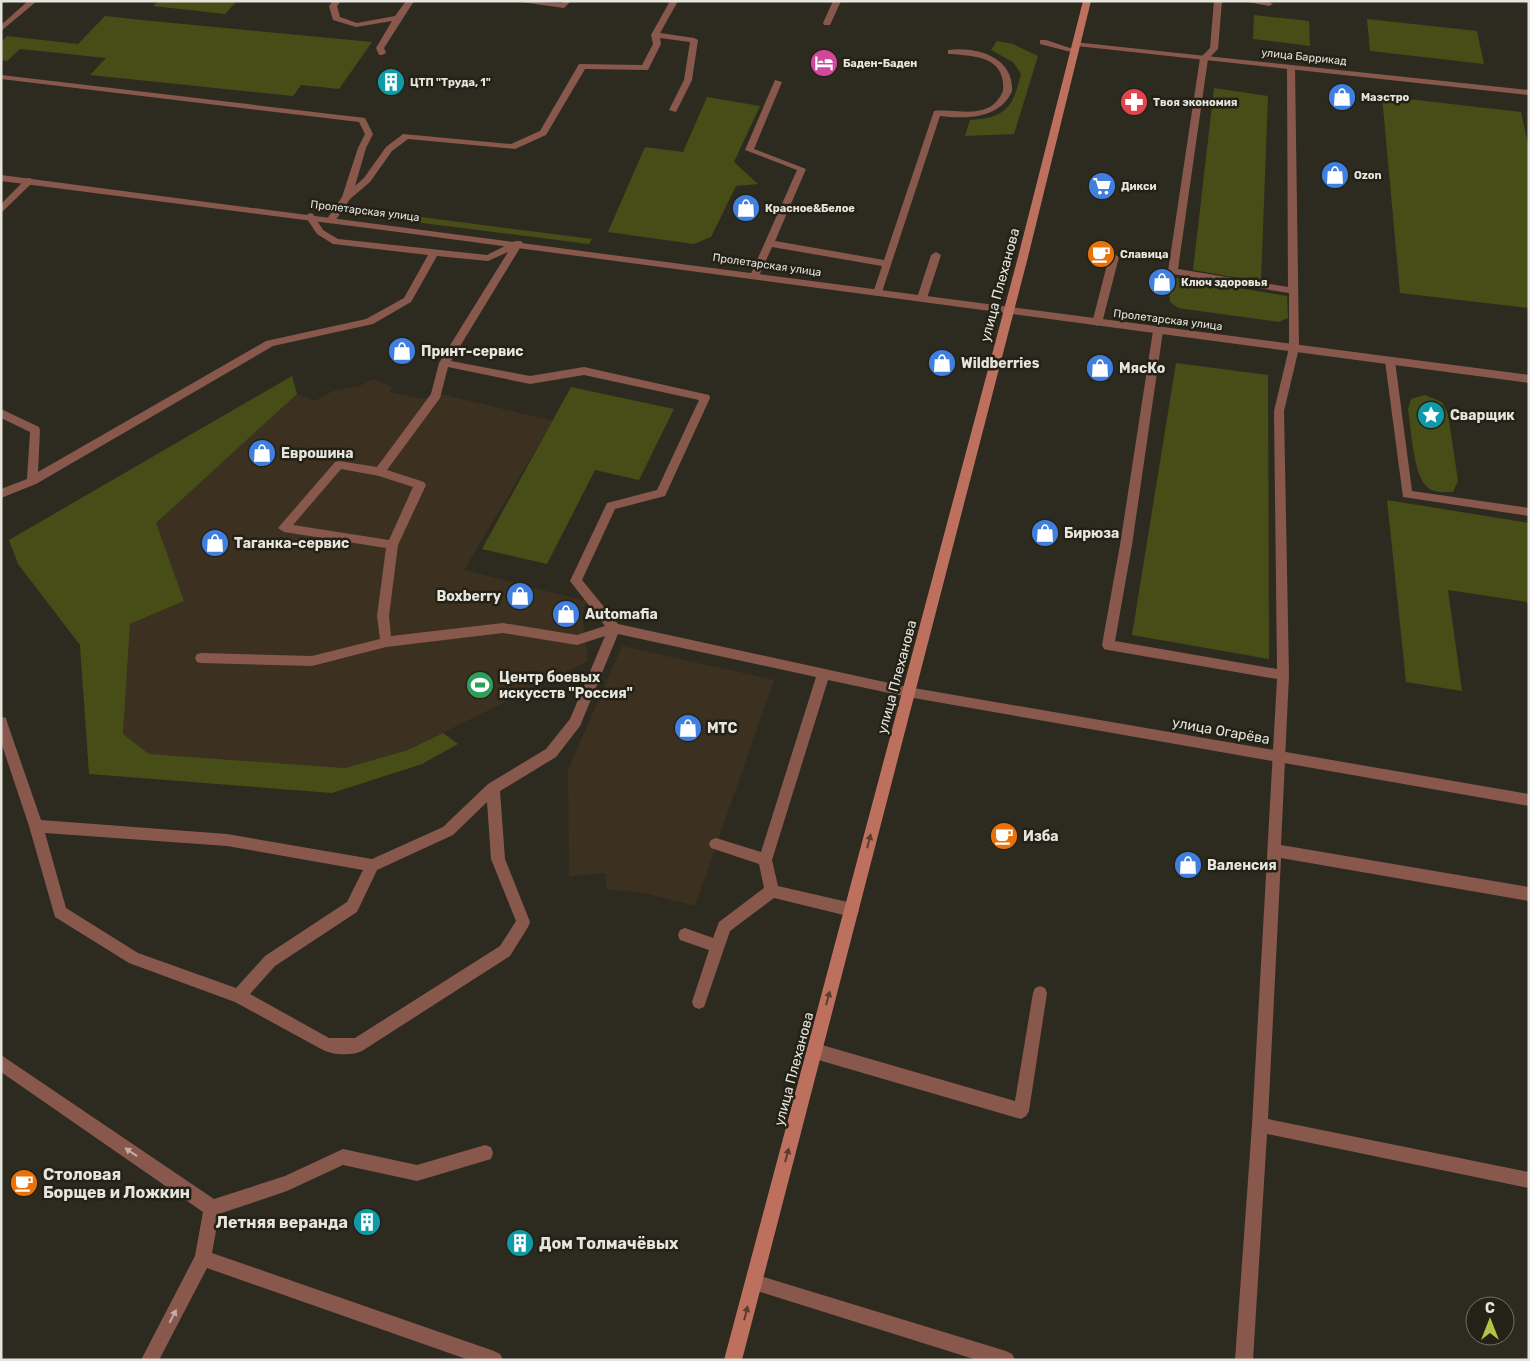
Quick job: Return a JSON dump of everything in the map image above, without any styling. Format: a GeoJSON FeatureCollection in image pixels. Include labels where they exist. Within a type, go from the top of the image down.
{"type":"FeatureCollection","features":[{"type":"Feature","properties":{"kind":"main road","name":"улица Плеханова"},"geometry":{"type":"LineString","coordinates":[[734,1360],[1009,311],[1087,1]]}},
{"type":"Feature","properties":{"kind":"street"},"geometry":{"type":"LineString","coordinates":[[1,30],[33,1]]}},
{"type":"Feature","properties":{"kind":"street"},"geometry":{"type":"LineString","coordinates":[[337,1],[333,6],[336,18],[356,25],[398,18]]}},
{"type":"Feature","properties":{"kind":"street"},"geometry":{"type":"LineString","coordinates":[[382,53],[380,48],[410,1]]}},
{"type":"Feature","properties":{"kind":"street"},"geometry":{"type":"LineString","coordinates":[[518,1],[564,6],[567,1]]}},
{"type":"Feature","properties":{"kind":"street"},"geometry":{"type":"LineString","coordinates":[[332,219],[347,197],[367,180],[389,149],[406,136],[512,148],[543,133],[582,66],[645,68],[657,44],[655,35],[674,1]]}},
{"type":"Feature","properties":{"kind":"street"},"geometry":{"type":"LineString","coordinates":[[827,23],[837,1]]}},
{"type":"Feature","properties":{"kind":"street"},"geometry":{"type":"LineString","coordinates":[[1218,1],[1214,49],[1204,58],[1173,271],[1293,291]]}},
{"type":"Feature","properties":{"kind":"street"},"geometry":{"type":"LineString","coordinates":[[1247,1],[1269,4]]}},
{"type":"Feature","properties":{"kind":"street"},"geometry":{"type":"LineString","coordinates":[[655,35],[694,40],[688,80],[673,110]]}},
{"type":"Feature","properties":{"kind":"street","name":"улица Баррикад"},"geometry":{"type":"LineString","coordinates":[[1042,42],[1529,93]]}},
{"type":"Feature","properties":{"kind":"street"},"geometry":{"type":"LineString","coordinates":[[878,293],[937,113],[964,116],[982,113],[995,107],[1006,96],[1008,85],[1005,72],[996,62],[986,56],[951,52]]}},
{"type":"Feature","properties":{"kind":"street"},"geometry":{"type":"LineString","coordinates":[[1244,1360],[1260,1125],[1272,850],[1283,675],[1279,411],[1294,348],[1291,67]]}},
{"type":"Feature","properties":{"kind":"street"},"geometry":{"type":"LineString","coordinates":[[1,76],[362,120],[369,134],[362,148],[347,197]]}},
{"type":"Feature","properties":{"kind":"street"},"geometry":{"type":"LineString","coordinates":[[755,276],[802,169],[749,150],[778,82]]}},
{"type":"Feature","properties":{"kind":"street","name":"Пролетарская улица"},"geometry":{"type":"LineString","coordinates":[[1,178],[518,243],[1097,323],[1529,379]]}},
{"type":"Feature","properties":{"kind":"street"},"geometry":{"type":"LineString","coordinates":[[1,210],[28,181]]}},
{"type":"Feature","properties":{"kind":"street"},"geometry":{"type":"LineString","coordinates":[[310,216],[320,232],[336,242],[433,254],[488,258],[518,243]]}},
{"type":"Feature","properties":{"kind":"street"},"geometry":{"type":"LineString","coordinates":[[380,472],[436,394],[444,363],[518,243]]}},
{"type":"Feature","properties":{"kind":"street"},"geometry":{"type":"LineString","coordinates":[[769,244],[888,264]]}},
{"type":"Feature","properties":{"kind":"street"},"geometry":{"type":"LineString","coordinates":[[1,494],[32,480],[270,343],[369,322],[377,318],[408,300],[433,254]]}},
{"type":"Feature","properties":{"kind":"street"},"geometry":{"type":"LineString","coordinates":[[922,298],[936,255]]}},
{"type":"Feature","properties":{"kind":"street"},"geometry":{"type":"LineString","coordinates":[[1097,323],[1114,257]]}},
{"type":"Feature","properties":{"kind":"street"},"geometry":{"type":"LineString","coordinates":[[1158,331],[1126,545],[1108,644],[1283,675]]}},
{"type":"Feature","properties":{"kind":"street"},"geometry":{"type":"LineString","coordinates":[[1390,361],[1407,494],[1529,512]]}},
{"type":"Feature","properties":{"kind":"street"},"geometry":{"type":"LineString","coordinates":[[444,363],[530,380],[584,371],[705,398],[661,493],[611,506],[576,580],[614,628]]}},
{"type":"Feature","properties":{"kind":"street"},"geometry":{"type":"LineString","coordinates":[[1,413],[35,430],[32,480]]}},
{"type":"Feature","properties":{"kind":"street"},"geometry":{"type":"LineString","coordinates":[[386,642],[383,616],[392,545],[420,485],[380,472],[339,464],[284,528],[392,545]]}},
{"type":"Feature","properties":{"kind":"street"},"geometry":{"type":"LineString","coordinates":[[201,658],[312,661],[386,642],[503,628],[577,640],[614,628]]}},
{"type":"Feature","properties":{"kind":"street"},"geometry":{"type":"LineString","coordinates":[[36,826],[228,840],[372,865],[448,831],[493,788],[551,753],[575,722],[614,628]]}},
{"type":"Feature","properties":{"kind":"street","name":"улица Огарёва"},"geometry":{"type":"LineString","coordinates":[[614,628],[908,692],[1529,800]]}},
{"type":"Feature","properties":{"kind":"street"},"geometry":{"type":"LineString","coordinates":[[772,891],[765,860],[823,675]]}},
{"type":"Feature","properties":{"kind":"street"},"geometry":{"type":"LineString","coordinates":[[1,722],[36,826],[60,912],[134,958],[239,996],[328,1045],[357,1046],[505,951],[523,922],[498,859],[493,788]]}},
{"type":"Feature","properties":{"kind":"street"},"geometry":{"type":"LineString","coordinates":[[716,844],[765,860]]}},
{"type":"Feature","properties":{"kind":"street"},"geometry":{"type":"LineString","coordinates":[[1272,850],[1529,894]]}},
{"type":"Feature","properties":{"kind":"street"},"geometry":{"type":"LineString","coordinates":[[239,996],[270,961],[352,907],[372,865]]}},
{"type":"Feature","properties":{"kind":"street"},"geometry":{"type":"LineString","coordinates":[[772,891],[852,910]]}},
{"type":"Feature","properties":{"kind":"street"},"geometry":{"type":"LineString","coordinates":[[699,1002],[724,927],[772,891]]}},
{"type":"Feature","properties":{"kind":"street"},"geometry":{"type":"LineString","coordinates":[[685,935],[718,946]]}},
{"type":"Feature","properties":{"kind":"street"},"geometry":{"type":"LineString","coordinates":[[815,1051],[1021,1112],[1040,993]]}},
{"type":"Feature","properties":{"kind":"street"},"geometry":{"type":"LineString","coordinates":[[1,1063],[212,1208]]}},
{"type":"Feature","properties":{"kind":"street"},"geometry":{"type":"LineString","coordinates":[[1260,1125],[1529,1180]]}},
{"type":"Feature","properties":{"kind":"street"},"geometry":{"type":"LineString","coordinates":[[212,1208],[287,1183],[343,1157],[417,1173],[485,1153]]}},
{"type":"Feature","properties":{"kind":"street"},"geometry":{"type":"LineString","coordinates":[[150,1360],[203,1258],[212,1208]]}},
{"type":"Feature","properties":{"kind":"street"},"geometry":{"type":"LineString","coordinates":[[203,1258],[494,1360]]}},
{"type":"Feature","properties":{"kind":"street"},"geometry":{"type":"LineString","coordinates":[[754,1282],[1006,1360]]}},
{"type":"Feature","properties":{"kind":"shaded area"},"geometry":{"type":"Polygon","coordinates":[[[373,379],[392,387],[390,392],[422,399],[436,395],[445,395],[553,421],[464,570],[586,601],[582,615],[588,661],[408,750],[345,768],[149,754],[123,734],[130,624],[184,601],[155,523],[297,394],[315,401],[333,391],[362,385],[373,379]]]}},
{"type":"Feature","properties":{"kind":"shaded area"},"geometry":{"type":"Polygon","coordinates":[[[622,646],[774,680],[695,906],[644,893],[607,889],[605,873],[569,876],[568,770],[622,646]]]}},
{"type":"Feature","properties":{"kind":"green space"},"geometry":{"type":"Polygon","coordinates":[[[158,1],[237,1],[225,14],[153,6],[158,1]]]}},
{"type":"Feature","properties":{"kind":"green space"},"geometry":{"type":"Polygon","coordinates":[[[1254,15],[1309,21],[1310,46],[1253,39],[1254,15]]]}},
{"type":"Feature","properties":{"kind":"green space"},"geometry":{"type":"Polygon","coordinates":[[[105,16],[372,42],[339,89],[301,85],[293,96],[90,75],[106,58],[20,49],[7,61],[1,60],[1,42],[7,36],[78,44],[105,16]]]}},
{"type":"Feature","properties":{"kind":"green space"},"geometry":{"type":"Polygon","coordinates":[[[1367,19],[1477,31],[1484,64],[1370,51],[1367,19]]]}},
{"type":"Feature","properties":{"kind":"green space"},"geometry":{"type":"Polygon","coordinates":[[[997,41],[1013,44],[1038,56],[1014,134],[965,136],[970,120],[992,117],[999,114],[1006,109],[1015,95],[1021,74],[1013,62],[991,50],[997,41]]]}},
{"type":"Feature","properties":{"kind":"green space"},"geometry":{"type":"Polygon","coordinates":[[[1214,88],[1268,96],[1261,282],[1193,270],[1214,88]]]}},
{"type":"Feature","properties":{"kind":"green space"},"geometry":{"type":"Polygon","coordinates":[[[1382,96],[1521,112],[1529,149],[1529,308],[1400,293],[1382,96]]]}},
{"type":"Feature","properties":{"kind":"green space"},"geometry":{"type":"Polygon","coordinates":[[[707,97],[760,106],[734,162],[758,184],[736,186],[711,237],[694,244],[608,232],[645,147],[683,152],[707,97]]]}},
{"type":"Feature","properties":{"kind":"green space"},"geometry":{"type":"Polygon","coordinates":[[[383,212],[592,239],[589,244],[398,220],[383,212]]]}},
{"type":"Feature","properties":{"kind":"green space"},"geometry":{"type":"Polygon","coordinates":[[[1176,278],[1287,296],[1288,318],[1279,322],[1178,308],[1170,302],[1169,281],[1176,278]]]}},
{"type":"Feature","properties":{"kind":"green space"},"geometry":{"type":"Polygon","coordinates":[[[1176,363],[1268,375],[1269,659],[1132,635],[1176,363]]]}},
{"type":"Feature","properties":{"kind":"green space"},"geometry":{"type":"Polygon","coordinates":[[[292,376],[297,394],[156,523],[184,601],[130,624],[123,734],[149,754],[345,768],[408,750],[443,733],[458,744],[422,764],[332,793],[89,774],[80,645],[18,564],[9,540],[292,376]]]}},
{"type":"Feature","properties":{"kind":"green space"},"geometry":{"type":"Polygon","coordinates":[[[571,387],[674,409],[639,480],[595,470],[547,564],[482,549],[571,387]]]}},
{"type":"Feature","properties":{"kind":"green space"},"geometry":{"type":"Polygon","coordinates":[[[1425,395],[1442,402],[1448,414],[1458,481],[1453,492],[1439,492],[1427,487],[1422,481],[1416,462],[1408,409],[1411,399],[1425,395]]]}},
{"type":"Feature","properties":{"kind":"green space"},"geometry":{"type":"Polygon","coordinates":[[[1387,500],[1529,523],[1529,608],[1527,602],[1448,590],[1462,691],[1406,682],[1387,500]]]}},
{"type":"Feature","properties":{"kind":"place","name":"Баден-Баден"},"geometry":{"type":"Point","coordinates":[824,63]}},
{"type":"Feature","properties":{"kind":"place","name":"ЦТП \"Труда, 1\""},"geometry":{"type":"Point","coordinates":[391,82]}},
{"type":"Feature","properties":{"kind":"place","name":"Маэстро"},"geometry":{"type":"Point","coordinates":[1342,97]}},
{"type":"Feature","properties":{"kind":"place","name":"Твоя экономия"},"geometry":{"type":"Point","coordinates":[1134,102]}},
{"type":"Feature","properties":{"kind":"place","name":"Ozon"},"geometry":{"type":"Point","coordinates":[1335,175]}},
{"type":"Feature","properties":{"kind":"place","name":"Дикси"},"geometry":{"type":"Point","coordinates":[1102,186]}},
{"type":"Feature","properties":{"kind":"place","name":"Красное&Белое"},"geometry":{"type":"Point","coordinates":[746,208]}},
{"type":"Feature","properties":{"kind":"place","name":"Славица"},"geometry":{"type":"Point","coordinates":[1101,254]}},
{"type":"Feature","properties":{"kind":"place","name":"Ключ здоровья"},"geometry":{"type":"Point","coordinates":[1162,282]}},
{"type":"Feature","properties":{"kind":"place","name":"Принт-сервис"},"geometry":{"type":"Point","coordinates":[402,351]}},
{"type":"Feature","properties":{"kind":"place","name":"Wildberries"},"geometry":{"type":"Point","coordinates":[942,363]}},
{"type":"Feature","properties":{"kind":"place","name":"МясКо"},"geometry":{"type":"Point","coordinates":[1100,368]}},
{"type":"Feature","properties":{"kind":"place","name":"Сварщик"},"geometry":{"type":"Point","coordinates":[1431,415]}},
{"type":"Feature","properties":{"kind":"place","name":"Еврошина"},"geometry":{"type":"Point","coordinates":[262,453]}},
{"type":"Feature","properties":{"kind":"place","name":"Бирюза"},"geometry":{"type":"Point","coordinates":[1045,533]}},
{"type":"Feature","properties":{"kind":"place","name":"Таганка-сервис"},"geometry":{"type":"Point","coordinates":[215,543]}},
{"type":"Feature","properties":{"kind":"place","name":"Boxberry"},"geometry":{"type":"Point","coordinates":[520,596]}},
{"type":"Feature","properties":{"kind":"place","name":"Automafia"},"geometry":{"type":"Point","coordinates":[566,614]}},
{"type":"Feature","properties":{"kind":"place","name":"Центр боевых искусств \"Россия\""},"geometry":{"type":"Point","coordinates":[480,685]}},
{"type":"Feature","properties":{"kind":"place","name":"МТС"},"geometry":{"type":"Point","coordinates":[688,728]}},
{"type":"Feature","properties":{"kind":"place","name":"Изба"},"geometry":{"type":"Point","coordinates":[1004,836]}},
{"type":"Feature","properties":{"kind":"place","name":"Валенсия"},"geometry":{"type":"Point","coordinates":[1188,865]}},
{"type":"Feature","properties":{"kind":"place","name":"Столовая Борщев и Ложкин"},"geometry":{"type":"Point","coordinates":[24,1183]}},
{"type":"Feature","properties":{"kind":"place","name":"Летняя веранда"},"geometry":{"type":"Point","coordinates":[367,1222]}},
{"type":"Feature","properties":{"kind":"place","name":"Дом Толмачёвых"},"geometry":{"type":"Point","coordinates":[520,1243]}}]}
